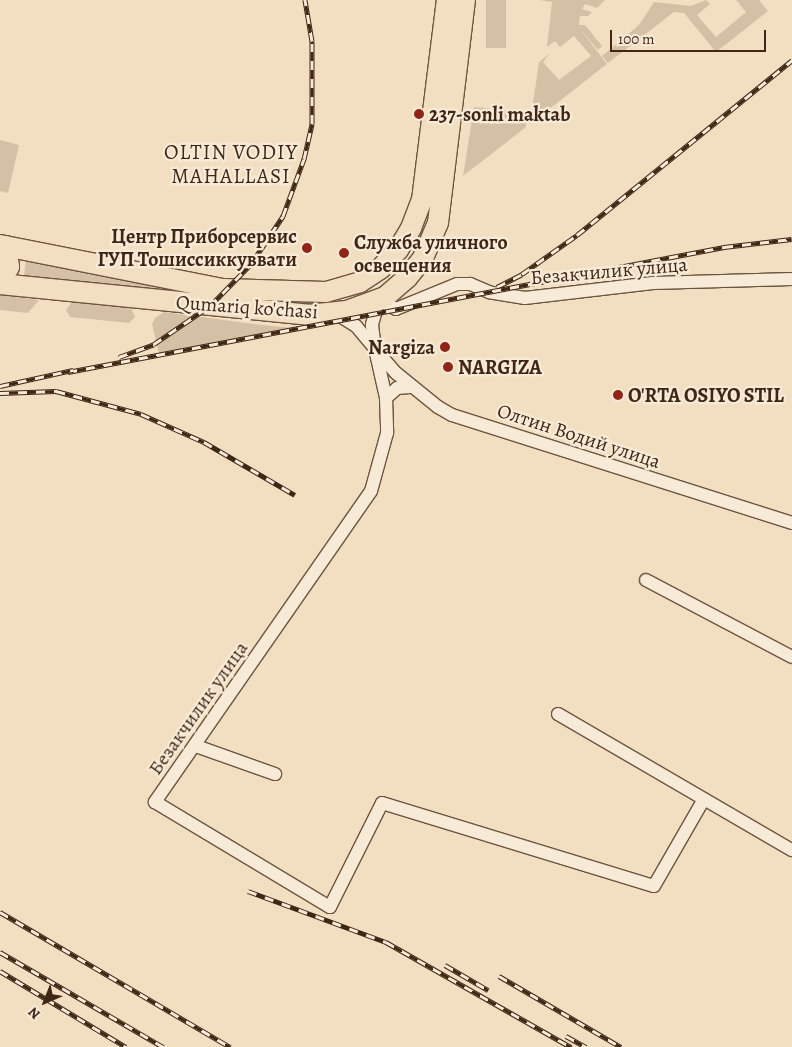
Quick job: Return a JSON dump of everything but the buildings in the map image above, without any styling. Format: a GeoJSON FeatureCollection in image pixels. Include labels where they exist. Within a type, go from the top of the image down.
{"type":"FeatureCollection","features":[{"type":"Feature","properties":{"kind":"main road","name":"Qumariq ko'chasi"},"geometry":{"type":"LineString","coordinates":[[3,245],[188,284],[280,292],[337,291],[371,276],[389,260],[411,228],[423,195],[447,0]]}},
{"type":"Feature","properties":{"kind":"main road","name":"Qumariq ko'chasi"},"geometry":{"type":"LineString","coordinates":[[0,284],[289,314],[334,312],[379,300],[396,288],[415,268],[438,223],[465,0]]}},
{"type":"Feature","properties":{"kind":"main road"},"geometry":{"type":"LineString","coordinates":[[0,280],[9,267],[3,245]]}},
{"type":"Feature","properties":{"kind":"main road"},"geometry":{"type":"LineString","coordinates":[[186,304],[188,284]]}},
{"type":"Feature","properties":{"kind":"street","name":"Безакчилик улица"},"geometry":{"type":"LineString","coordinates":[[379,300],[396,309],[457,284],[470,284],[489,292],[525,298],[653,283],[792,278]]}},
{"type":"Feature","properties":{"kind":"street"},"geometry":{"type":"LineString","coordinates":[[375,349],[372,325],[379,300]]}},
{"type":"Feature","properties":{"kind":"street","name":"Олтин Водий улица"},"geometry":{"type":"LineString","coordinates":[[334,312],[356,326],[375,349],[413,387],[438,407],[468,420],[792,523]]}},
{"type":"Feature","properties":{"kind":"street","name":"Безакчилик улица"},"geometry":{"type":"LineString","coordinates":[[375,349],[386,398],[386,433],[371,490],[196,746],[155,802],[330,907],[382,803],[654,886],[704,799]]}},
{"type":"Feature","properties":{"kind":"street"},"geometry":{"type":"LineString","coordinates":[[386,398],[396,388],[413,387]]}},
{"type":"Feature","properties":{"kind":"street"},"geometry":{"type":"LineString","coordinates":[[646,580],[792,657]]}},
{"type":"Feature","properties":{"kind":"street"},"geometry":{"type":"LineString","coordinates":[[558,714],[792,850]]}},
{"type":"Feature","properties":{"kind":"street"},"geometry":{"type":"LineString","coordinates":[[196,746],[275,774]]}},
{"type":"Feature","properties":{"kind":"shaded area"},"geometry":{"type":"Polygon","coordinates":[[[486,0],[506,0],[506,48],[486,48],[486,0]]]}},
{"type":"Feature","properties":{"kind":"shaded area"},"geometry":{"type":"Polygon","coordinates":[[[539,0],[605,0],[597,8],[585,4],[582,9],[592,12],[588,16],[580,16],[579,25],[585,25],[602,46],[598,50],[580,29],[607,64],[530,124],[539,62],[550,53],[543,62],[559,80],[591,56],[574,36],[560,47],[555,41],[547,47],[552,2],[539,0]]]}},
{"type":"Feature","properties":{"kind":"shaded area"},"geometry":{"type":"Polygon","coordinates":[[[706,0],[710,4],[697,15],[716,37],[746,12],[736,0],[759,0],[768,11],[716,52],[684,13],[674,12],[608,63],[602,56],[639,25],[654,2],[691,6],[706,0]]]}},
{"type":"Feature","properties":{"kind":"shaded area"},"geometry":{"type":"Polygon","coordinates":[[[474,107],[526,112],[526,127],[463,176],[474,107]]]}},
{"type":"Feature","properties":{"kind":"shaded area"},"geometry":{"type":"Polygon","coordinates":[[[0,140],[19,145],[8,193],[0,191],[0,140]]]}},
{"type":"Feature","properties":{"kind":"shaded area"},"geometry":{"type":"Polygon","coordinates":[[[26,260],[173,291],[172,294],[24,276],[26,260]]]}},
{"type":"Feature","properties":{"kind":"shaded area"},"geometry":{"type":"Polygon","coordinates":[[[0,295],[39,300],[28,313],[0,310],[0,295]]]}},
{"type":"Feature","properties":{"kind":"shaded area"},"geometry":{"type":"Polygon","coordinates":[[[72,302],[131,308],[135,317],[129,323],[70,317],[66,310],[72,302]]]}},
{"type":"Feature","properties":{"kind":"shaded area"},"geometry":{"type":"Polygon","coordinates":[[[164,312],[294,328],[159,354],[152,324],[155,318],[164,312]]]}},
{"type":"Feature","properties":{"kind":"railway"},"geometry":{"type":"LineString","coordinates":[[119,357],[154,344],[210,306],[251,264],[283,216],[304,159],[312,124],[312,41],[305,0]]}},
{"type":"Feature","properties":{"kind":"railway"},"geometry":{"type":"LineString","coordinates":[[497,287],[522,274],[577,235],[792,60]]}},
{"type":"Feature","properties":{"kind":"railway"},"geometry":{"type":"LineString","coordinates":[[68,372],[724,247],[792,239]]}},
{"type":"Feature","properties":{"kind":"railway"},"geometry":{"type":"LineString","coordinates":[[0,386],[73,370]]}},
{"type":"Feature","properties":{"kind":"railway"},"geometry":{"type":"LineString","coordinates":[[0,393],[56,391],[141,414],[204,442],[295,495]]}},
{"type":"Feature","properties":{"kind":"railway"},"geometry":{"type":"LineString","coordinates":[[248,891],[386,942],[571,1047]]}},
{"type":"Feature","properties":{"kind":"railway"},"geometry":{"type":"LineString","coordinates":[[0,912],[230,1047]]}},
{"type":"Feature","properties":{"kind":"railway"},"geometry":{"type":"LineString","coordinates":[[0,952],[163,1047]]}},
{"type":"Feature","properties":{"kind":"railway"},"geometry":{"type":"LineString","coordinates":[[445,965],[488,990]]}},
{"type":"Feature","properties":{"kind":"railway"},"geometry":{"type":"LineString","coordinates":[[0,971],[126,1047]]}},
{"type":"Feature","properties":{"kind":"railway"},"geometry":{"type":"LineString","coordinates":[[499,976],[621,1047]]}},
{"type":"Feature","properties":{"kind":"railway"},"geometry":{"type":"LineString","coordinates":[[566,1036],[586,1047]]}},
{"type":"Feature","properties":{"kind":"place","name":"237-sonli maktab"},"geometry":{"type":"Point","coordinates":[419,114]}},
{"type":"Feature","properties":{"kind":"place","name":"Центр Приборсервис ГУП Тошиссиккуввати"},"geometry":{"type":"Point","coordinates":[307,248]}},
{"type":"Feature","properties":{"kind":"place","name":"Служба уличного освещения"},"geometry":{"type":"Point","coordinates":[344,253]}},
{"type":"Feature","properties":{"kind":"place","name":"Nargiza"},"geometry":{"type":"Point","coordinates":[445,347]}},
{"type":"Feature","properties":{"kind":"place","name":"NARGIZA"},"geometry":{"type":"Point","coordinates":[448,367]}},
{"type":"Feature","properties":{"kind":"place","name":"O'RTA OSIYO STIL"},"geometry":{"type":"Point","coordinates":[618,395]}},
{"type":"Feature","properties":{"kind":"district","name":"OLTIN VODIY MAHALLASI"},"geometry":{"type":"Point","coordinates":[231,164]}}]}
